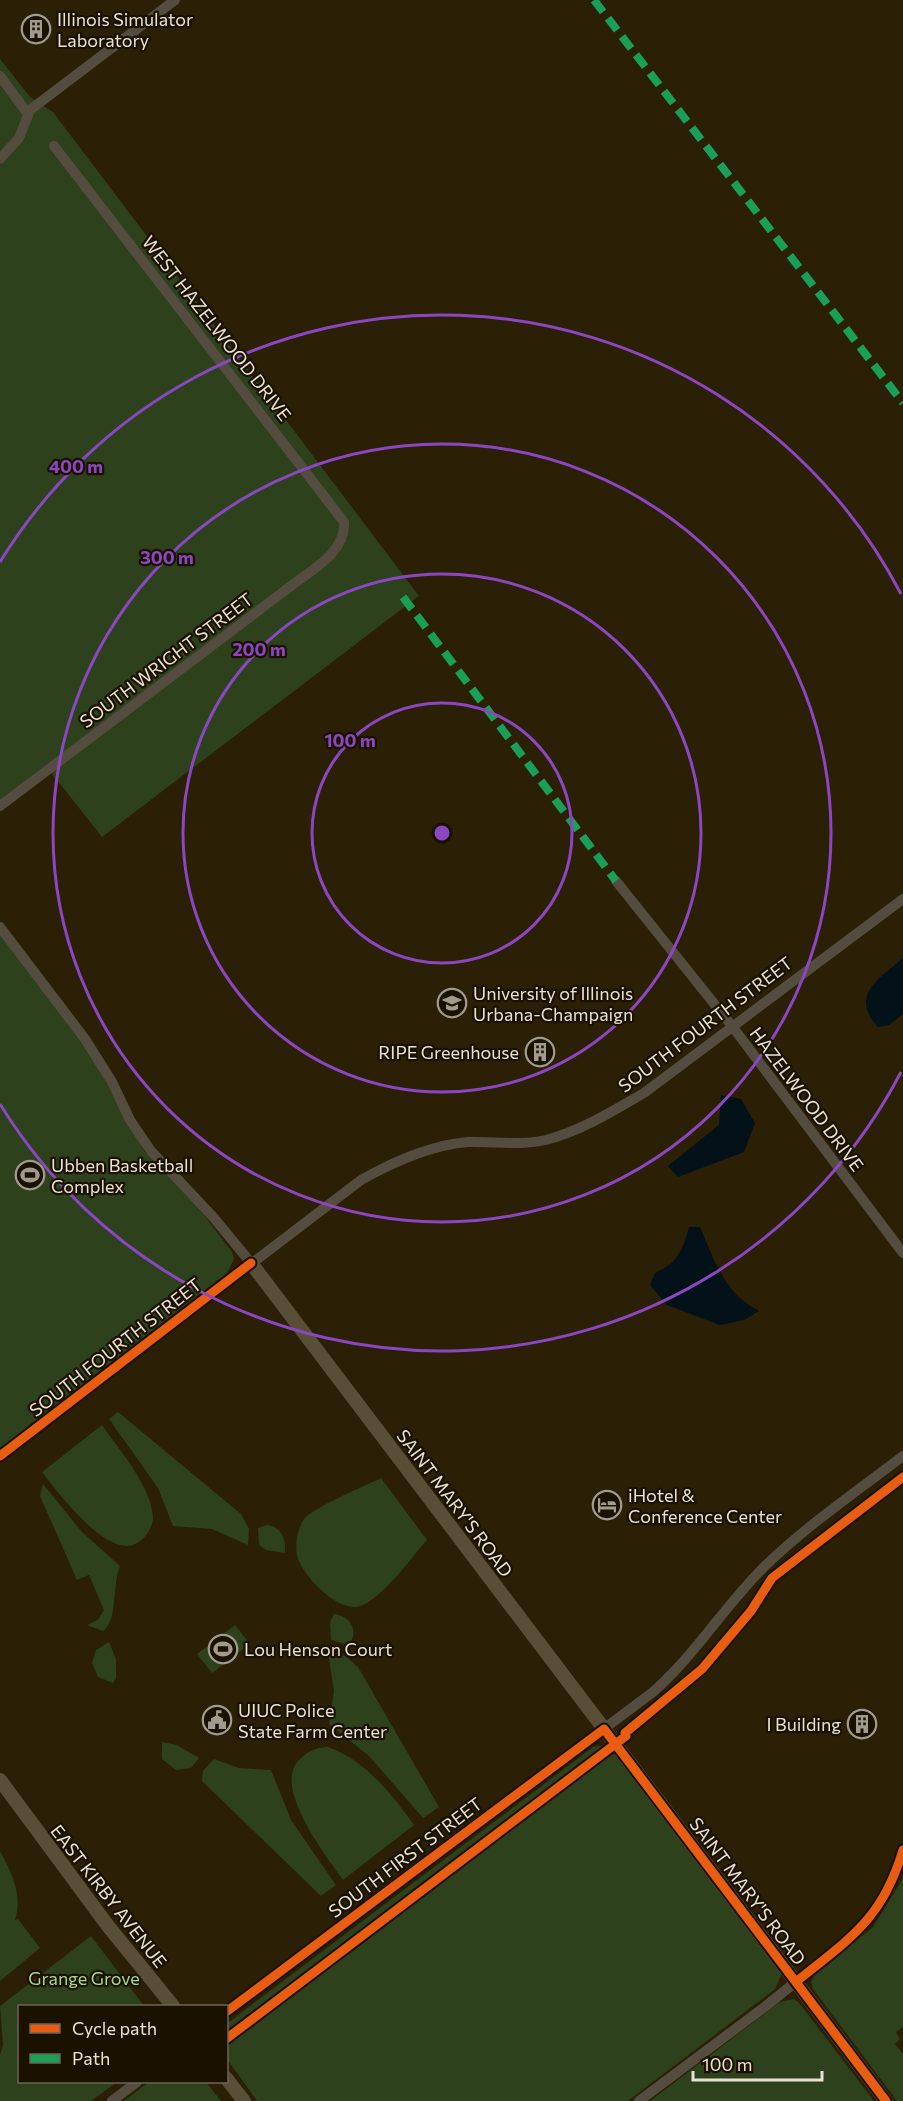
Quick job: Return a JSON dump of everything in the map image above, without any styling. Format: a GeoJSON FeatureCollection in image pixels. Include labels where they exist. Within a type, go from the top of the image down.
{"type":"FeatureCollection","features":[{"type":"Feature","properties":{"kind":"main road","name":"SAINT MARY'S ROAD"},"geometry":{"type":"LineString","coordinates":[[251,1263],[886,2101]]}},
{"type":"Feature","properties":{"kind":"main road","name":"EAST KIRBY AVENUE"},"geometry":{"type":"LineString","coordinates":[[0,1780],[17,1807],[170,2005]]}},
{"type":"Feature","properties":{"kind":"main road","name":"EAST KIRBY AVENUE"},"geometry":{"type":"LineString","coordinates":[[0,1789],[17,1807]]}},
{"type":"Feature","properties":{"kind":"main road"},"geometry":{"type":"LineString","coordinates":[[228,2081],[244,2101]]}},
{"type":"Feature","properties":{"kind":"street"},"geometry":{"type":"LineString","coordinates":[[0,159],[19,138],[27,114],[175,0]]}},
{"type":"Feature","properties":{"kind":"street"},"geometry":{"type":"LineString","coordinates":[[0,76],[27,114]]}},
{"type":"Feature","properties":{"kind":"street","name":"WEST HAZELWOOD DRIVE"},"geometry":{"type":"LineString","coordinates":[[54,146],[282,439],[344,522],[345,534]]}},
{"type":"Feature","properties":{"kind":"street","name":"SOUTH WRIGHT STREET"},"geometry":{"type":"LineString","coordinates":[[0,806],[287,589],[331,554],[345,534]]}},
{"type":"Feature","properties":{"kind":"street","name":"HAZELWOOD DRIVE"},"geometry":{"type":"LineString","coordinates":[[616,880],[732,1026],[903,1253]]}},
{"type":"Feature","properties":{"kind":"street","name":"SOUTH FOURTH STREET"},"geometry":{"type":"LineString","coordinates":[[0,1456],[361,1180],[383,1167],[417,1153],[467,1142],[510,1143],[545,1140],[600,1119],[644,1093],[903,899]]}},
{"type":"Feature","properties":{"kind":"street","name":"SAINT MARY'S ROAD"},"geometry":{"type":"LineString","coordinates":[[0,927],[85,1039],[112,1082],[130,1120],[151,1151],[214,1218],[251,1263]]}},
{"type":"Feature","properties":{"kind":"street","name":"SOUTH FIRST STREET"},"geometry":{"type":"LineString","coordinates":[[228,2011],[665,1681],[782,1550],[903,1456]]}},
{"type":"Feature","properties":{"kind":"street"},"geometry":{"type":"LineString","coordinates":[[639,2101],[796,1982],[871,1918],[890,1888],[903,1851]]}},
{"type":"Feature","properties":{"kind":"street"},"geometry":{"type":"LineString","coordinates":[[112,2101],[136,2083]]}},
{"type":"Feature","properties":{"kind":"shaded area","name":"University of Illinois Urbana-Champaign"},"geometry":{"type":"Polygon","coordinates":[[[0,0],[903,0],[903,2101],[0,2101],[0,0]]]}},
{"type":"Feature","properties":{"kind":"shaded area"},"geometry":{"type":"Polygon","coordinates":[[[903,958],[903,1014],[889,1025],[878,1027],[866,1006],[867,997],[877,981],[903,958]]]}},
{"type":"Feature","properties":{"kind":"shaded area"},"geometry":{"type":"Polygon","coordinates":[[[721,1095],[741,1099],[755,1123],[744,1152],[678,1177],[668,1166],[719,1125],[721,1095]]]}},
{"type":"Feature","properties":{"kind":"shaded area"},"geometry":{"type":"Polygon","coordinates":[[[689,1227],[700,1227],[716,1264],[729,1286],[747,1304],[759,1311],[744,1320],[720,1325],[667,1305],[650,1285],[655,1273],[669,1265],[678,1255],[689,1227]]]}},
{"type":"Feature","properties":{"kind":"green space"},"geometry":{"type":"Polygon","coordinates":[[[0,59],[30,97],[53,112],[419,596],[102,837],[46,766],[0,802],[0,59]]]}},
{"type":"Feature","properties":{"kind":"green space"},"geometry":{"type":"Polygon","coordinates":[[[0,934],[87,1048],[145,1152],[204,1215],[232,1252],[234,1259],[227,1273],[0,1448],[0,934]]]}},
{"type":"Feature","properties":{"kind":"green space"},"geometry":{"type":"Polygon","coordinates":[[[118,1412],[241,1514],[249,1529],[248,1545],[212,1529],[173,1526],[158,1488],[109,1419],[118,1412]]]}},
{"type":"Feature","properties":{"kind":"green space"},"geometry":{"type":"Polygon","coordinates":[[[102,1425],[134,1469],[151,1506],[153,1520],[149,1530],[140,1541],[128,1546],[115,1543],[86,1523],[42,1472],[102,1425]]]}},
{"type":"Feature","properties":{"kind":"green space"},"geometry":{"type":"Polygon","coordinates":[[[381,1478],[427,1540],[389,1585],[372,1600],[354,1607],[345,1605],[325,1593],[302,1567],[297,1554],[298,1533],[304,1519],[310,1514],[381,1478]]]}},
{"type":"Feature","properties":{"kind":"green space"},"geometry":{"type":"Polygon","coordinates":[[[43,1484],[82,1532],[120,1566],[111,1619],[103,1631],[87,1625],[98,1620],[104,1610],[89,1575],[77,1580],[40,1496],[43,1484]]]}},
{"type":"Feature","properties":{"kind":"green space"},"geometry":{"type":"Polygon","coordinates":[[[267,1525],[276,1528],[282,1534],[285,1553],[266,1550],[259,1545],[258,1528],[267,1525]]]}},
{"type":"Feature","properties":{"kind":"green space"},"geometry":{"type":"Polygon","coordinates":[[[334,1614],[345,1618],[352,1625],[352,1640],[348,1645],[331,1640],[330,1622],[334,1614]]]}},
{"type":"Feature","properties":{"kind":"green space","name":"Lou Henson Court"},"geometry":{"type":"Polygon","coordinates":[[[235,1625],[250,1644],[212,1673],[197,1654],[235,1625]]]}},
{"type":"Feature","properties":{"kind":"green space"},"geometry":{"type":"Polygon","coordinates":[[[109,1642],[116,1659],[116,1678],[113,1683],[98,1677],[92,1663],[96,1650],[109,1642]]]}},
{"type":"Feature","properties":{"kind":"green space"},"geometry":{"type":"Polygon","coordinates":[[[328,1652],[345,1656],[358,1667],[439,1807],[423,1818],[369,1756],[329,1724],[334,1691],[328,1652]]]}},
{"type":"Feature","properties":{"kind":"green space"},"geometry":{"type":"Polygon","coordinates":[[[162,1742],[177,1745],[199,1758],[191,1768],[176,1770],[162,1759],[162,1742]]]}},
{"type":"Feature","properties":{"kind":"green space"},"geometry":{"type":"Polygon","coordinates":[[[604,1745],[617,1756],[782,1973],[775,1989],[628,2101],[257,2101],[228,2060],[229,2022],[593,1747],[604,1745]]]}},
{"type":"Feature","properties":{"kind":"green space"},"geometry":{"type":"Polygon","coordinates":[[[328,1747],[366,1769],[387,1790],[414,1825],[343,1880],[304,1821],[292,1787],[292,1772],[299,1760],[312,1750],[328,1747]]]}},
{"type":"Feature","properties":{"kind":"green space"},"geometry":{"type":"Polygon","coordinates":[[[214,1759],[239,1768],[271,1770],[291,1820],[336,1885],[321,1896],[202,1781],[203,1771],[214,1759]]]}},
{"type":"Feature","properties":{"kind":"green space"},"geometry":{"type":"Polygon","coordinates":[[[0,1851],[17,1893],[15,1920],[18,1919],[40,1948],[0,1981],[0,1851]]]}},
{"type":"Feature","properties":{"kind":"green space"},"geometry":{"type":"Polygon","coordinates":[[[903,1878],[903,2027],[896,2032],[900,2039],[895,2044],[903,2054],[903,2101],[897,2101],[813,1989],[811,1982],[814,1975],[873,1927],[903,1878]]]}},
{"type":"Feature","properties":{"kind":"green space","name":"Grange Grove"},"geometry":{"type":"Polygon","coordinates":[[[91,1936],[143,2005],[18,2005],[18,2083],[116,2083],[91,2101],[0,2101],[0,2055],[3,2045],[0,2006],[91,1936]]]}},
{"type":"Feature","properties":{"kind":"green space"},"geometry":{"type":"Polygon","coordinates":[[[794,1999],[874,2101],[650,2101],[780,2002],[794,1999]]]}},
{"type":"Feature","properties":{"kind":"green space"},"geometry":{"type":"Polygon","coordinates":[[[148,2083],[207,2083],[221,2101],[124,2101],[148,2083]]]}},
{"type":"Feature","properties":{"kind":"marked path"},"geometry":{"type":"LineString","coordinates":[[594,0],[903,403]]}},
{"type":"Feature","properties":{"kind":"marked path"},"geometry":{"type":"LineString","coordinates":[[403,597],[616,881]]}},
{"type":"Feature","properties":{"kind":"cycle path"},"geometry":{"type":"LineString","coordinates":[[0,1456],[251,1263]]}},
{"type":"Feature","properties":{"kind":"cycle path"},"geometry":{"type":"LineString","coordinates":[[228,2037],[626,1736],[625,1733],[702,1669],[751,1611],[772,1578],[903,1477]]}},
{"type":"Feature","properties":{"kind":"cycle path"},"geometry":{"type":"LineString","coordinates":[[228,2011],[604,1729],[886,2101]]}},
{"type":"Feature","properties":{"kind":"cycle path"},"geometry":{"type":"LineString","coordinates":[[796,1982],[833,1953],[862,1926],[885,1894],[903,1850]]}},
{"type":"Feature","properties":{"kind":"place","name":"Illinois Simulator Laboratory"},"geometry":{"type":"Point","coordinates":[36,29]}},
{"type":"Feature","properties":{"kind":"place","name":"University of Illinois Urbana-Champaign"},"geometry":{"type":"Point","coordinates":[452,1003]}},
{"type":"Feature","properties":{"kind":"place","name":"RIPE Greenhouse"},"geometry":{"type":"Point","coordinates":[540,1052]}},
{"type":"Feature","properties":{"kind":"place","name":"Ubben Basketball Complex"},"geometry":{"type":"Point","coordinates":[30,1175]}},
{"type":"Feature","properties":{"kind":"place","name":"iHotel & Conference Center"},"geometry":{"type":"Point","coordinates":[607,1505]}},
{"type":"Feature","properties":{"kind":"place","name":"Lou Henson Court"},"geometry":{"type":"Point","coordinates":[223,1649]}},
{"type":"Feature","properties":{"kind":"place","name":"UIUC Police State Farm Center"},"geometry":{"type":"Point","coordinates":[217,1720]}},
{"type":"Feature","properties":{"kind":"place","name":"I Building"},"geometry":{"type":"Point","coordinates":[862,1724]}}]}
